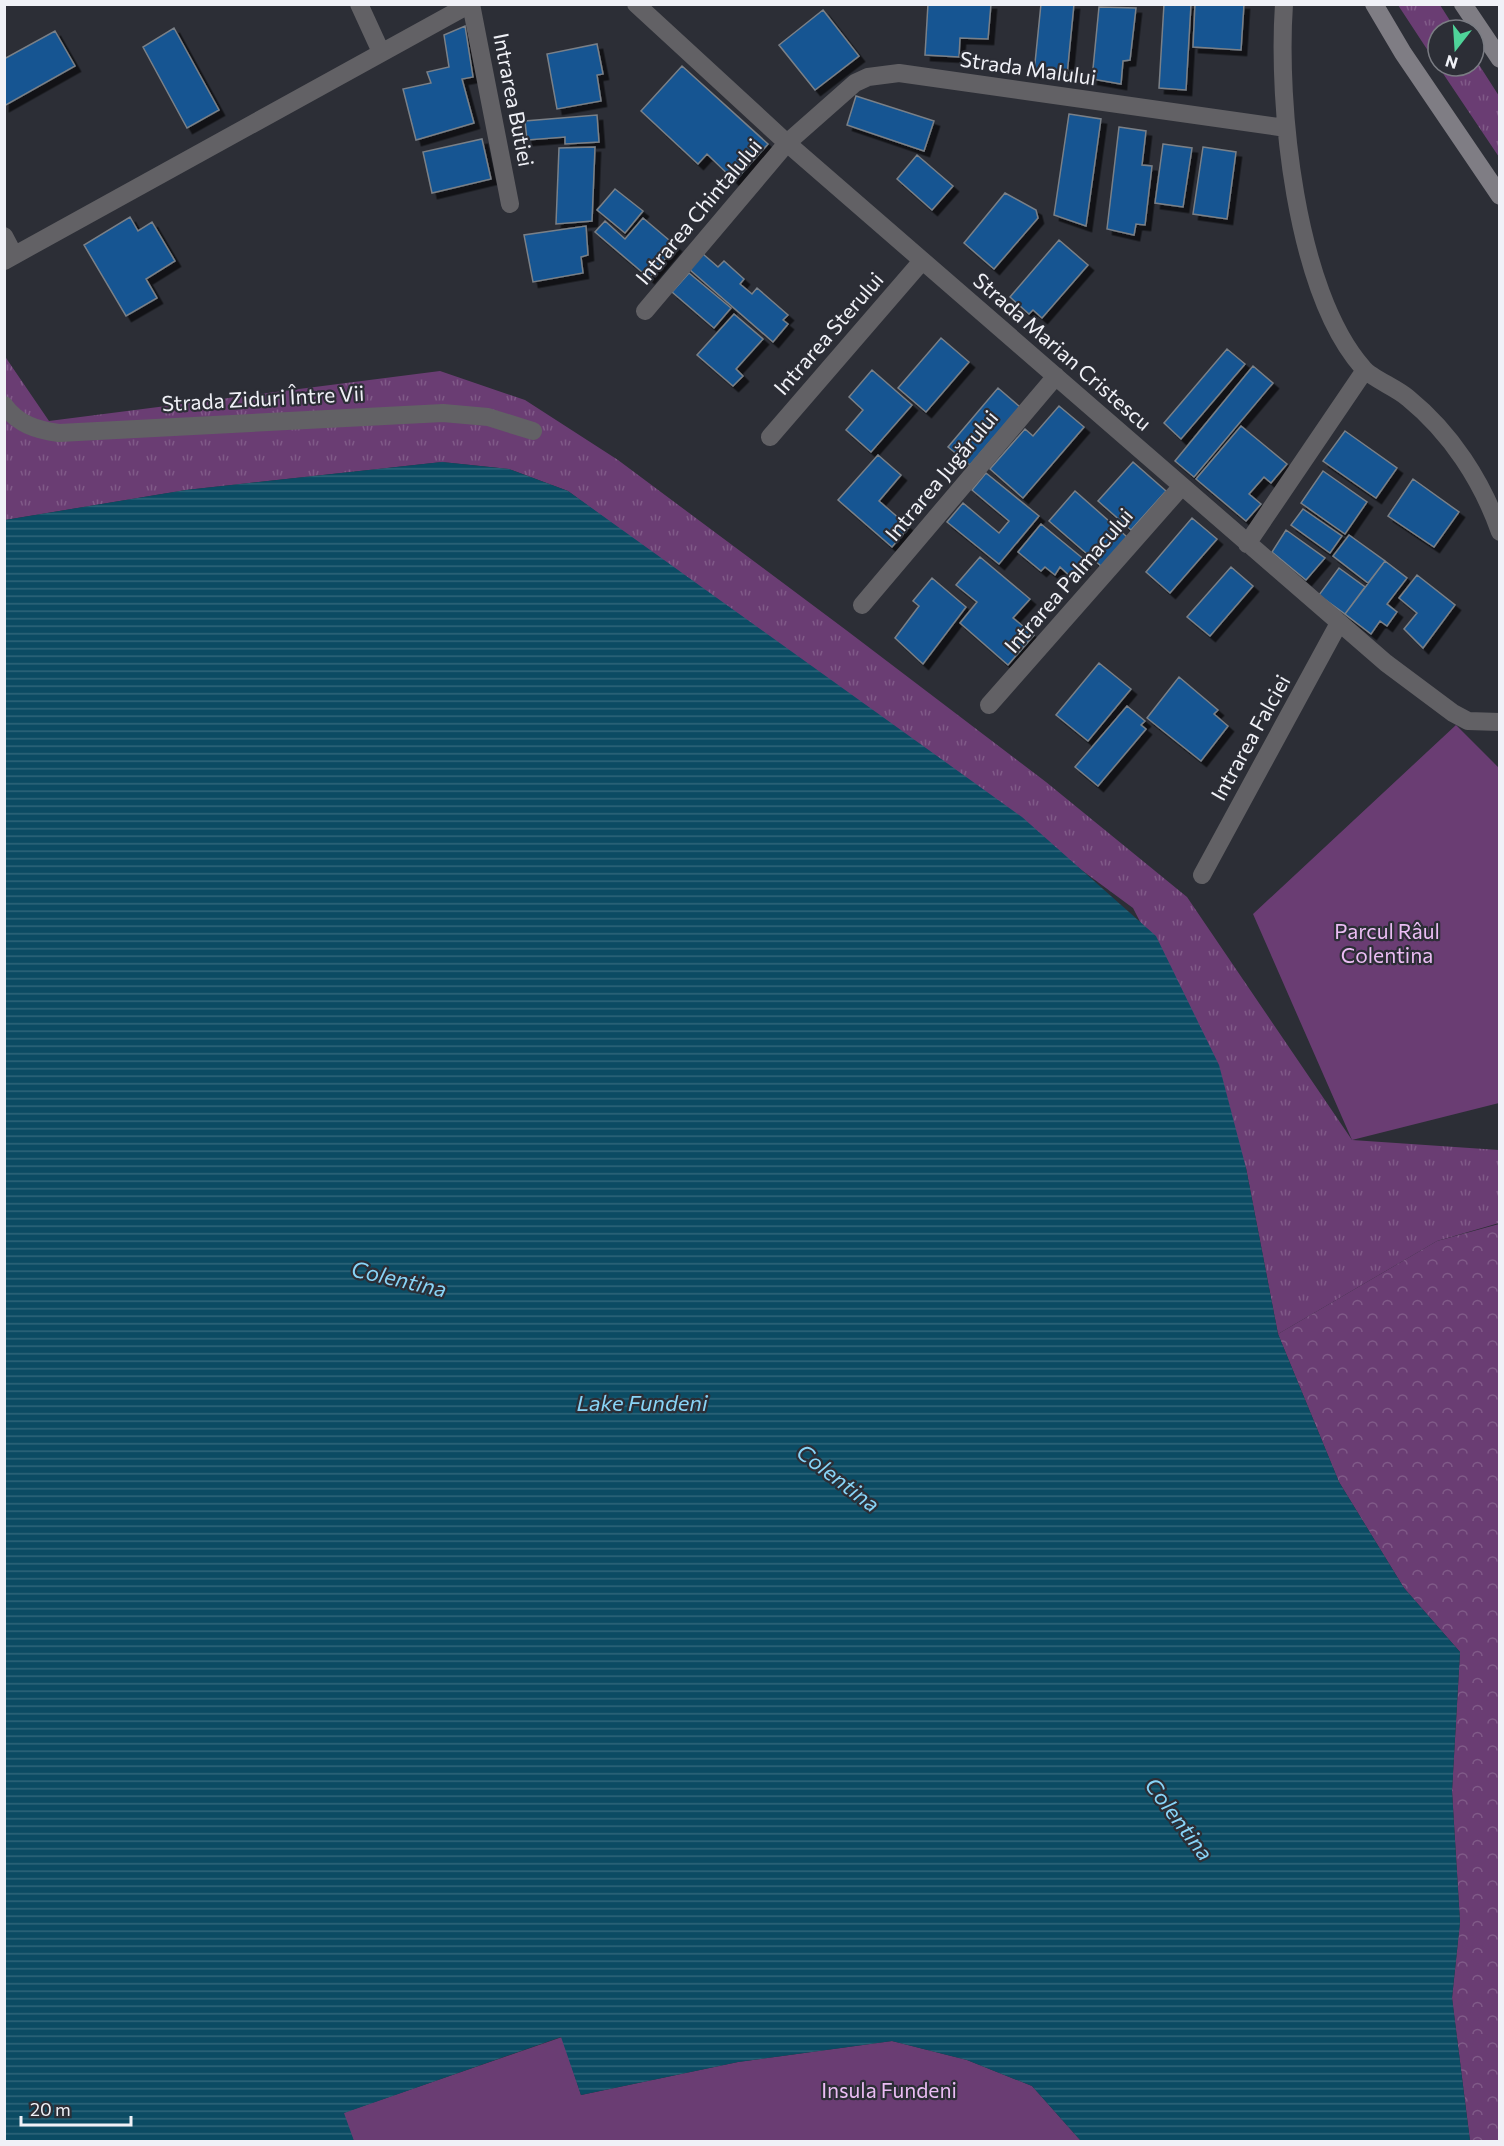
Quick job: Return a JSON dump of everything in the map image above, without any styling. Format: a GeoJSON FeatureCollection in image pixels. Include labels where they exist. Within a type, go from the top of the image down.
{"type":"FeatureCollection","features":[{"type":"Feature","properties":{"kind":"main road"},"geometry":{"type":"LineString","coordinates":[[1374,4],[1403,53],[1500,196]]}},
{"type":"Feature","properties":{"kind":"main road"},"geometry":{"type":"LineString","coordinates":[[1463,4],[1500,59]]}},
{"type":"Feature","properties":{"kind":"street"},"geometry":{"type":"LineString","coordinates":[[359,4],[381,52]]}},
{"type":"Feature","properties":{"kind":"street"},"geometry":{"type":"LineString","coordinates":[[4,236],[9,258],[471,4]]}},
{"type":"Feature","properties":{"kind":"street","name":"Intrarea Butiei"},"geometry":{"type":"LineString","coordinates":[[471,4],[510,204]]}},
{"type":"Feature","properties":{"kind":"street","name":"Strada Marian Cristescu"},"geometry":{"type":"LineString","coordinates":[[636,4],[787,143],[1247,544],[1412,684],[1468,721],[1500,722]]}},
{"type":"Feature","properties":{"kind":"street"},"geometry":{"type":"LineString","coordinates":[[1284,4],[1286,128],[1295,196],[1316,276],[1346,345],[1365,370],[1388,382],[1435,422],[1460,453],[1490,505],[1500,532]]}},
{"type":"Feature","properties":{"kind":"street","name":"Strada Malului"},"geometry":{"type":"LineString","coordinates":[[787,143],[855,83],[868,77],[899,73],[1286,128]]}},
{"type":"Feature","properties":{"kind":"street","name":"Intrarea Chintalului"},"geometry":{"type":"LineString","coordinates":[[645,311],[787,143]]}},
{"type":"Feature","properties":{"kind":"street","name":"Intrarea Sterului"},"geometry":{"type":"LineString","coordinates":[[770,437],[922,261]]}},
{"type":"Feature","properties":{"kind":"street"},"geometry":{"type":"LineString","coordinates":[[1247,544],[1365,370]]}},
{"type":"Feature","properties":{"kind":"street","name":"Intrarea Jugărului"},"geometry":{"type":"LineString","coordinates":[[862,605],[1056,376]]}},
{"type":"Feature","properties":{"kind":"street","name":"Strada Ziduri Între Vii"},"geometry":{"type":"LineString","coordinates":[[4,405],[14,418],[39,430],[59,434],[443,413],[488,417],[533,431]]}},
{"type":"Feature","properties":{"kind":"street","name":"Intrarea Palmacului"},"geometry":{"type":"LineString","coordinates":[[989,705],[1182,486]]}},
{"type":"Feature","properties":{"kind":"street","name":"Intrarea Falciei"},"geometry":{"type":"LineString","coordinates":[[1202,875],[1339,623]]}},
{"type":"Feature","properties":{"kind":"green space"},"geometry":{"type":"Polygon","coordinates":[[[1398,5],[1440,5],[1448,18],[1426,18],[1426,48],[1398,5]]]}},
{"type":"Feature","properties":{"kind":"green space"},"geometry":{"type":"Polygon","coordinates":[[[1486,76],[1499,96],[1499,157],[1446,78],[1486,78],[1486,76]]]}},
{"type":"Feature","properties":{"kind":"green space"},"geometry":{"type":"Polygon","coordinates":[[[4,355],[49,421],[440,371],[525,400],[618,460],[846,630],[1046,782],[1187,897],[1352,1140],[1499,1150],[1499,1223],[1437,1241],[1278,1334],[1246,1168],[1187,1013],[1133,908],[568,491],[509,469],[442,462],[186,490],[5,520],[4,355]]]}},
{"type":"Feature","properties":{"kind":"green space","name":"Parcul Râul Colentina"},"geometry":{"type":"Polygon","coordinates":[[[1456,725],[1499,768],[1499,1103],[1352,1140],[1253,914],[1456,725]]]}},
{"type":"Feature","properties":{"kind":"green space"},"geometry":{"type":"Polygon","coordinates":[[[1499,1224],[1499,2141],[1470,2141],[1452,1998],[1460,1922],[1452,1791],[1460,1652],[1404,1588],[1339,1482],[1278,1334],[1437,1241],[1499,1224]]]}},
{"type":"Feature","properties":{"kind":"green space","name":"Insula Fundeni"},"geometry":{"type":"Polygon","coordinates":[[[562,2037],[581,2095],[738,2062],[892,2041],[967,2060],[1032,2086],[1081,2141],[354,2142],[343,2113],[562,2037]]]}},
{"type":"Feature","properties":{"kind":"water","name":"Lake Fundeni"},"geometry":{"type":"Polygon","coordinates":[[[442,462],[509,469],[568,491],[1022,817],[1156,936],[1219,1065],[1246,1168],[1278,1334],[1339,1482],[1404,1588],[1460,1652],[1452,1791],[1460,1922],[1452,1998],[1470,2141],[1081,2141],[1032,2086],[967,2060],[892,2041],[738,2062],[581,2095],[561,2037],[344,2113],[354,2141],[5,2141],[5,520],[186,490],[442,462]]]}},
{"type":"Feature","properties":{"kind":"building"},"geometry":{"type":"Polygon","coordinates":[[[928,4],[991,4],[988,39],[960,38],[959,57],[925,55],[928,4]]]}},
{"type":"Feature","properties":{"kind":"building"},"geometry":{"type":"Polygon","coordinates":[[[1041,4],[1074,4],[1067,75],[1034,73],[1041,4]]]}},
{"type":"Feature","properties":{"kind":"building"},"geometry":{"type":"Polygon","coordinates":[[[1164,4],[1191,4],[1186,90],[1159,88],[1164,4]]]}},
{"type":"Feature","properties":{"kind":"building"},"geometry":{"type":"Polygon","coordinates":[[[1195,4],[1244,4],[1241,50],[1193,47],[1195,4]]]}},
{"type":"Feature","properties":{"kind":"building"},"geometry":{"type":"Polygon","coordinates":[[[1099,7],[1136,8],[1130,60],[1123,61],[1121,84],[1092,79],[1099,7]]]}},
{"type":"Feature","properties":{"kind":"building"},"geometry":{"type":"Polygon","coordinates":[[[823,10],[859,56],[815,90],[779,45],[823,10]]]}},
{"type":"Feature","properties":{"kind":"building"},"geometry":{"type":"Polygon","coordinates":[[[465,26],[473,77],[462,79],[474,123],[416,140],[403,89],[431,83],[427,72],[449,67],[444,35],[465,26]]]}},
{"type":"Feature","properties":{"kind":"building"},"geometry":{"type":"Polygon","coordinates":[[[174,28],[219,110],[187,128],[143,47],[174,28]]]}},
{"type":"Feature","properties":{"kind":"building"},"geometry":{"type":"Polygon","coordinates":[[[55,31],[75,66],[4,106],[4,59],[55,31]]]}},
{"type":"Feature","properties":{"kind":"building"},"geometry":{"type":"Polygon","coordinates":[[[597,44],[603,74],[597,75],[601,101],[557,109],[547,54],[597,44]]]}},
{"type":"Feature","properties":{"kind":"building"},"geometry":{"type":"Polygon","coordinates":[[[682,66],[768,144],[735,181],[707,154],[698,164],[641,111],[682,66]]]}},
{"type":"Feature","properties":{"kind":"building"},"geometry":{"type":"Polygon","coordinates":[[[856,96],[934,121],[924,151],[847,125],[856,96]]]}},
{"type":"Feature","properties":{"kind":"building"},"geometry":{"type":"Polygon","coordinates":[[[1069,114],[1101,119],[1086,226],[1054,215],[1069,114]]]}},
{"type":"Feature","properties":{"kind":"building"},"geometry":{"type":"Polygon","coordinates":[[[597,115],[599,142],[565,144],[565,137],[527,140],[525,121],[597,115]]]}},
{"type":"Feature","properties":{"kind":"building"},"geometry":{"type":"Polygon","coordinates":[[[1119,127],[1146,131],[1142,165],[1152,166],[1145,225],[1136,224],[1134,235],[1107,229],[1119,127]]]}},
{"type":"Feature","properties":{"kind":"building"},"geometry":{"type":"Polygon","coordinates":[[[482,139],[491,179],[432,193],[423,152],[482,139]]]}},
{"type":"Feature","properties":{"kind":"building"},"geometry":{"type":"Polygon","coordinates":[[[1163,144],[1192,148],[1183,207],[1155,203],[1163,144]]]}},
{"type":"Feature","properties":{"kind":"building"},"geometry":{"type":"Polygon","coordinates":[[[595,147],[592,221],[556,224],[559,148],[595,147]]]}},
{"type":"Feature","properties":{"kind":"building"},"geometry":{"type":"Polygon","coordinates":[[[1203,147],[1236,152],[1227,219],[1193,214],[1203,147]]]}},
{"type":"Feature","properties":{"kind":"building"},"geometry":{"type":"Polygon","coordinates":[[[917,155],[953,186],[932,210],[897,179],[917,155]]]}},
{"type":"Feature","properties":{"kind":"building"},"geometry":{"type":"Polygon","coordinates":[[[615,189],[643,211],[625,233],[597,210],[615,189]]]}},
{"type":"Feature","properties":{"kind":"building"},"geometry":{"type":"Polygon","coordinates":[[[1005,193],[1036,210],[1038,218],[994,269],[964,243],[1005,193]]]}},
{"type":"Feature","properties":{"kind":"building"},"geometry":{"type":"Polygon","coordinates":[[[130,217],[138,231],[152,222],[175,261],[146,279],[157,298],[126,316],[84,245],[130,217]]]}},
{"type":"Feature","properties":{"kind":"building"},"geometry":{"type":"Polygon","coordinates":[[[643,218],[676,246],[649,278],[595,232],[605,221],[625,239],[643,218]]]}},
{"type":"Feature","properties":{"kind":"building"},"geometry":{"type":"Polygon","coordinates":[[[586,226],[588,255],[581,257],[583,273],[533,282],[524,235],[586,226]]]}},
{"type":"Feature","properties":{"kind":"building"},"geometry":{"type":"Polygon","coordinates":[[[1059,240],[1088,265],[1042,318],[1033,310],[1029,314],[1010,297],[1059,240]]]}},
{"type":"Feature","properties":{"kind":"building"},"geometry":{"type":"Polygon","coordinates":[[[703,254],[718,267],[724,261],[744,279],[740,284],[752,294],[757,288],[788,315],[783,320],[788,324],[773,342],[689,269],[703,254]]]}},
{"type":"Feature","properties":{"kind":"building"},"geometry":{"type":"Polygon","coordinates":[[[689,273],[731,308],[714,328],[672,292],[689,273]]]}},
{"type":"Feature","properties":{"kind":"building"},"geometry":{"type":"Polygon","coordinates":[[[734,314],[763,339],[736,369],[743,376],[733,386],[697,355],[734,314]]]}},
{"type":"Feature","properties":{"kind":"building"},"geometry":{"type":"Polygon","coordinates":[[[941,338],[969,362],[926,412],[898,388],[941,338]]]}},
{"type":"Feature","properties":{"kind":"building"},"geometry":{"type":"Polygon","coordinates":[[[1227,349],[1245,364],[1181,439],[1164,423],[1227,349]]]}},
{"type":"Feature","properties":{"kind":"building"},"geometry":{"type":"Polygon","coordinates":[[[1253,366],[1273,383],[1194,477],[1175,461],[1253,366]]]}},
{"type":"Feature","properties":{"kind":"building"},"geometry":{"type":"Polygon","coordinates":[[[872,370],[912,405],[871,452],[846,430],[863,410],[849,397],[872,370]]]}},
{"type":"Feature","properties":{"kind":"building"},"geometry":{"type":"Polygon","coordinates":[[[998,388],[1020,407],[970,465],[948,447],[998,388]]]}},
{"type":"Feature","properties":{"kind":"building"},"geometry":{"type":"Polygon","coordinates":[[[1059,406],[1084,427],[1023,498],[990,469],[1025,429],[1033,436],[1059,406]]]}},
{"type":"Feature","properties":{"kind":"building"},"geometry":{"type":"Polygon","coordinates":[[[1241,426],[1287,464],[1271,483],[1264,477],[1249,494],[1261,504],[1246,521],[1196,479],[1241,426]]]}},
{"type":"Feature","properties":{"kind":"building"},"geometry":{"type":"Polygon","coordinates":[[[1345,431],[1397,468],[1376,498],[1323,461],[1345,431]]]}},
{"type":"Feature","properties":{"kind":"building"},"geometry":{"type":"Polygon","coordinates":[[[878,455],[901,475],[879,501],[909,527],[892,547],[838,500],[878,455]]]}},
{"type":"Feature","properties":{"kind":"building"},"geometry":{"type":"Polygon","coordinates":[[[1133,462],[1166,491],[1131,530],[1098,501],[1133,462]]]}},
{"type":"Feature","properties":{"kind":"building"},"geometry":{"type":"Polygon","coordinates":[[[1323,471],[1367,502],[1345,534],[1301,503],[1323,471]]]}},
{"type":"Feature","properties":{"kind":"building"},"geometry":{"type":"Polygon","coordinates":[[[986,473],[1039,516],[999,564],[947,522],[963,503],[999,533],[1009,521],[972,490],[986,473]]]}},
{"type":"Feature","properties":{"kind":"building"},"geometry":{"type":"Polygon","coordinates":[[[1413,479],[1459,512],[1434,547],[1388,516],[1413,479]]]}},
{"type":"Feature","properties":{"kind":"building"},"geometry":{"type":"Polygon","coordinates":[[[1075,491],[1127,537],[1101,566],[1049,521],[1075,491]]]}},
{"type":"Feature","properties":{"kind":"building"},"geometry":{"type":"Polygon","coordinates":[[[1303,509],[1342,536],[1330,553],[1291,525],[1303,509]]]}},
{"type":"Feature","properties":{"kind":"building"},"geometry":{"type":"Polygon","coordinates":[[[1192,518],[1217,539],[1170,593],[1146,572],[1192,518]]]}},
{"type":"Feature","properties":{"kind":"building"},"geometry":{"type":"Polygon","coordinates":[[[1041,524],[1086,561],[1072,578],[1060,567],[1055,575],[1045,567],[1041,571],[1018,552],[1041,524]]]}},
{"type":"Feature","properties":{"kind":"building"},"geometry":{"type":"Polygon","coordinates":[[[1286,530],[1325,558],[1306,580],[1272,552],[1286,530]]]}},
{"type":"Feature","properties":{"kind":"building"},"geometry":{"type":"Polygon","coordinates":[[[1349,535],[1385,561],[1368,583],[1333,556],[1349,535]]]}},
{"type":"Feature","properties":{"kind":"building"},"geometry":{"type":"Polygon","coordinates":[[[980,557],[1030,599],[1013,618],[1034,635],[1008,665],[960,623],[977,602],[956,585],[980,557]]]}},
{"type":"Feature","properties":{"kind":"building"},"geometry":{"type":"Polygon","coordinates":[[[1385,561],[1407,578],[1387,604],[1397,612],[1387,626],[1380,621],[1371,634],[1345,614],[1385,561]]]}},
{"type":"Feature","properties":{"kind":"building"},"geometry":{"type":"Polygon","coordinates":[[[1231,567],[1253,586],[1210,636],[1187,617],[1231,567]]]}},
{"type":"Feature","properties":{"kind":"building"},"geometry":{"type":"Polygon","coordinates":[[[1339,568],[1365,587],[1345,614],[1319,595],[1339,568]]]}},
{"type":"Feature","properties":{"kind":"building"},"geometry":{"type":"Polygon","coordinates":[[[1417,575],[1455,605],[1423,648],[1404,629],[1417,613],[1399,598],[1417,575]]]}},
{"type":"Feature","properties":{"kind":"building"},"geometry":{"type":"Polygon","coordinates":[[[932,578],[966,607],[923,664],[895,638],[919,606],[913,601],[932,578]]]}},
{"type":"Feature","properties":{"kind":"building"},"geometry":{"type":"Polygon","coordinates":[[[1099,663],[1131,689],[1088,741],[1056,715],[1099,663]]]}},
{"type":"Feature","properties":{"kind":"building"},"geometry":{"type":"Polygon","coordinates":[[[1179,677],[1218,710],[1214,714],[1228,726],[1201,761],[1147,718],[1179,677]]]}},
{"type":"Feature","properties":{"kind":"building"},"geometry":{"type":"Polygon","coordinates":[[[1127,706],[1145,721],[1141,725],[1146,729],[1098,786],[1075,767],[1127,706]]]}},
{"type":"Feature","properties":{"kind":"water label","name":"Colentina"},"geometry":{"type":"Point","coordinates":[399,1279]}},
{"type":"Feature","properties":{"kind":"water label","name":"Colentina"},"geometry":{"type":"Point","coordinates":[838,1478]}},
{"type":"Feature","properties":{"kind":"water label","name":"Colentina"},"geometry":{"type":"Point","coordinates":[1179,1819]}}]}
